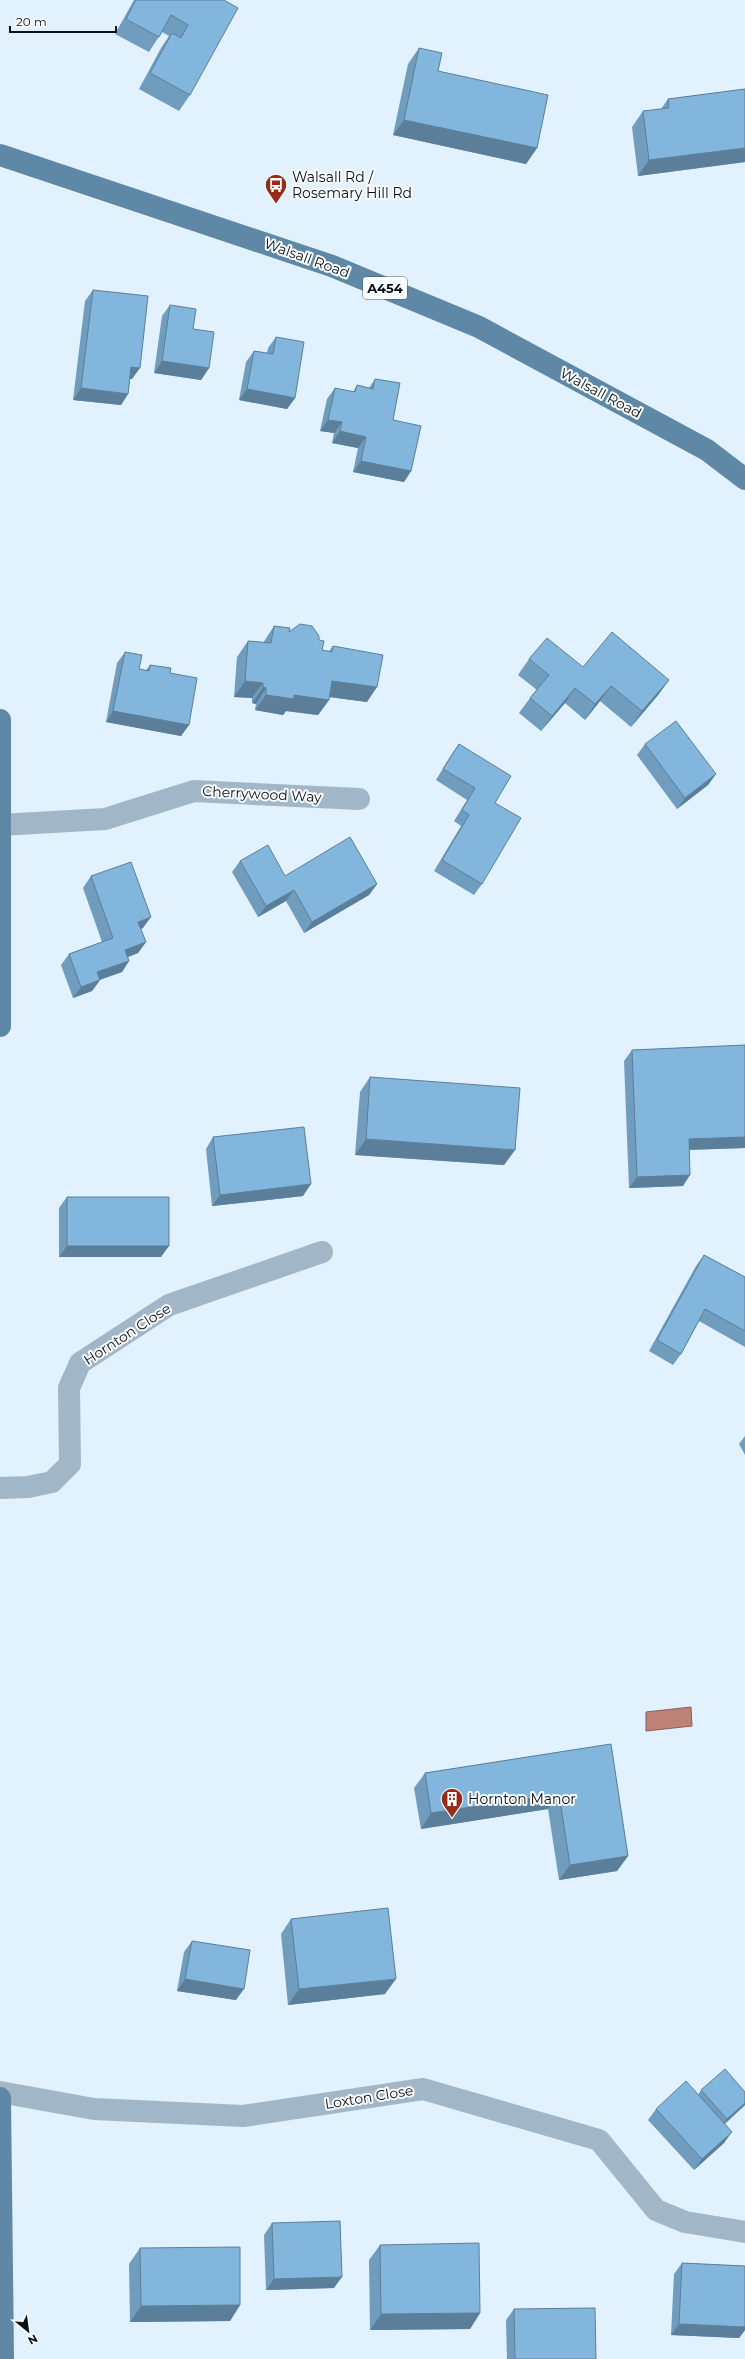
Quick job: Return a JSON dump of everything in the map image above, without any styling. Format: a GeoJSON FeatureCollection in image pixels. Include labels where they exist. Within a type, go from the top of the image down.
{"type":"FeatureCollection","features":[{"type":"Feature","properties":{"kind":"main road","name":"Walsall Road"},"geometry":{"type":"LineString","coordinates":[[0,155],[332,266],[479,327],[707,450],[745,479]]}},
{"type":"Feature","properties":{"kind":"main road"},"geometry":{"type":"LineString","coordinates":[[0,720],[0,1026]]}},
{"type":"Feature","properties":{"kind":"main road"},"geometry":{"type":"LineString","coordinates":[[0,2098],[3,2359]]}},
{"type":"Feature","properties":{"kind":"street","name":"Cherrywood Way"},"geometry":{"type":"LineString","coordinates":[[0,825],[105,819],[194,791],[359,799]]}},
{"type":"Feature","properties":{"kind":"street","name":"Hornton Close"},"geometry":{"type":"LineString","coordinates":[[0,1488],[28,1487],[52,1482],[70,1464],[69,1388],[80,1363],[169,1305],[322,1252]]}},
{"type":"Feature","properties":{"kind":"street","name":"Loxton Close"},"geometry":{"type":"LineString","coordinates":[[0,2092],[94,2109],[243,2116],[423,2089],[599,2140],[656,2210],[685,2222],[745,2232]]}},
{"type":"Feature","properties":{"kind":"shaded area"},"geometry":{"type":"Polygon","coordinates":[[[691,1707],[692,1726],[646,1731],[646,1712],[691,1707]]]}},
{"type":"Feature","properties":{"kind":"building"},"geometry":{"type":"Polygon","coordinates":[[[136,0],[224,0],[238,8],[190,95],[150,73],[172,33],[181,38],[188,25],[171,15],[159,37],[126,19],[136,0]]]}},
{"type":"Feature","properties":{"kind":"building"},"geometry":{"type":"Polygon","coordinates":[[[419,48],[442,53],[438,71],[548,95],[537,148],[404,120],[419,48]]]}},
{"type":"Feature","properties":{"kind":"building"},"geometry":{"type":"Polygon","coordinates":[[[745,89],[745,148],[649,160],[643,111],[669,108],[668,99],[745,89]]]}},
{"type":"Feature","properties":{"kind":"building"},"geometry":{"type":"Polygon","coordinates":[[[93,290],[148,296],[140,368],[131,367],[128,394],[81,388],[93,290]]]}},
{"type":"Feature","properties":{"kind":"building"},"geometry":{"type":"Polygon","coordinates":[[[170,305],[196,309],[193,329],[214,332],[209,368],[162,361],[170,305]]]}},
{"type":"Feature","properties":{"kind":"building"},"geometry":{"type":"Polygon","coordinates":[[[276,337],[304,342],[295,398],[247,389],[254,351],[273,354],[276,337]]]}},
{"type":"Feature","properties":{"kind":"building"},"geometry":{"type":"Polygon","coordinates":[[[375,379],[400,383],[393,420],[421,426],[411,471],[361,461],[366,437],[340,431],[342,422],[328,420],[335,388],[355,392],[357,385],[373,389],[375,379]]]}},
{"type":"Feature","properties":{"kind":"building"},"geometry":{"type":"Polygon","coordinates":[[[300,624],[312,626],[319,636],[319,640],[324,641],[322,650],[332,652],[333,646],[383,655],[377,687],[332,681],[329,700],[294,695],[294,699],[266,695],[266,688],[263,687],[263,683],[245,681],[248,641],[271,643],[274,626],[290,628],[289,632],[300,624]]]}},
{"type":"Feature","properties":{"kind":"building"},"geometry":{"type":"Polygon","coordinates":[[[612,632],[669,680],[642,711],[611,686],[595,704],[575,688],[552,716],[530,698],[549,675],[529,659],[547,638],[583,667],[612,632]]]}},
{"type":"Feature","properties":{"kind":"building"},"geometry":{"type":"Polygon","coordinates":[[[125,652],[142,655],[139,669],[149,671],[150,665],[171,668],[170,673],[197,678],[189,725],[113,711],[125,652]]]}},
{"type":"Feature","properties":{"kind":"building"},"geometry":{"type":"Polygon","coordinates":[[[676,721],[716,774],[685,798],[645,744],[676,721]]]}},
{"type":"Feature","properties":{"kind":"building"},"geometry":{"type":"Polygon","coordinates":[[[459,744],[511,776],[495,803],[521,818],[482,884],[442,860],[469,815],[462,810],[475,788],[443,769],[459,744]]]}},
{"type":"Feature","properties":{"kind":"building"},"geometry":{"type":"Polygon","coordinates":[[[350,837],[377,884],[312,922],[294,890],[266,906],[240,861],[268,845],[285,876],[350,837]]]}},
{"type":"Feature","properties":{"kind":"building"},"geometry":{"type":"Polygon","coordinates":[[[131,862],[151,917],[138,922],[146,942],[125,950],[129,961],[97,972],[100,980],[81,987],[69,954],[113,938],[91,876],[131,862]]]}},
{"type":"Feature","properties":{"kind":"building"},"geometry":{"type":"Polygon","coordinates":[[[745,1045],[745,1137],[689,1139],[690,1175],[637,1177],[632,1050],[745,1045]]]}},
{"type":"Feature","properties":{"kind":"building"},"geometry":{"type":"Polygon","coordinates":[[[370,1077],[520,1088],[515,1150],[366,1139],[370,1077]]]}},
{"type":"Feature","properties":{"kind":"building"},"geometry":{"type":"Polygon","coordinates":[[[304,1127],[311,1184],[220,1195],[213,1137],[304,1127]]]}},
{"type":"Feature","properties":{"kind":"building"},"geometry":{"type":"Polygon","coordinates":[[[67,1197],[169,1197],[169,1246],[67,1246],[67,1197]]]}},
{"type":"Feature","properties":{"kind":"building"},"geometry":{"type":"Polygon","coordinates":[[[704,1255],[745,1277],[745,1331],[705,1309],[681,1354],[657,1340],[704,1255]]]}},
{"type":"Feature","properties":{"kind":"building","name":"Hornton Manor"},"geometry":{"type":"Polygon","coordinates":[[[611,1744],[628,1856],[570,1865],[559,1794],[431,1813],[425,1773],[611,1744]]]}},
{"type":"Feature","properties":{"kind":"building"},"geometry":{"type":"Polygon","coordinates":[[[388,1908],[396,1979],[299,1989],[291,1919],[388,1908]]]}},
{"type":"Feature","properties":{"kind":"building"},"geometry":{"type":"Polygon","coordinates":[[[192,1941],[250,1950],[244,1989],[185,1979],[192,1941]]]}},
{"type":"Feature","properties":{"kind":"building"},"geometry":{"type":"Polygon","coordinates":[[[725,2069],[745,2092],[745,2103],[727,2119],[701,2090],[725,2069]]]}},
{"type":"Feature","properties":{"kind":"building"},"geometry":{"type":"Polygon","coordinates":[[[686,2081],[732,2132],[702,2159],[656,2109],[686,2081]]]}},
{"type":"Feature","properties":{"kind":"building"},"geometry":{"type":"Polygon","coordinates":[[[340,2221],[342,2277],[274,2279],[272,2223],[340,2221]]]}},
{"type":"Feature","properties":{"kind":"building"},"geometry":{"type":"Polygon","coordinates":[[[479,2243],[480,2313],[381,2314],[380,2245],[479,2243]]]}},
{"type":"Feature","properties":{"kind":"building"},"geometry":{"type":"Polygon","coordinates":[[[240,2247],[240,2305],[141,2306],[140,2248],[240,2247]]]}},
{"type":"Feature","properties":{"kind":"building"},"geometry":{"type":"Polygon","coordinates":[[[682,2263],[745,2266],[745,2327],[679,2324],[682,2263]]]}},
{"type":"Feature","properties":{"kind":"building"},"geometry":{"type":"Polygon","coordinates":[[[595,2308],[596,2359],[515,2359],[514,2309],[595,2308]]]}},
{"type":"Feature","properties":{"kind":"place","name":"Walsall Rd / Rosemary Hill Rd"},"geometry":{"type":"Point","coordinates":[276,204]}},
{"type":"Feature","properties":{"kind":"place","name":"Hornton Manor"},"geometry":{"type":"Point","coordinates":[452,1818]}}]}
